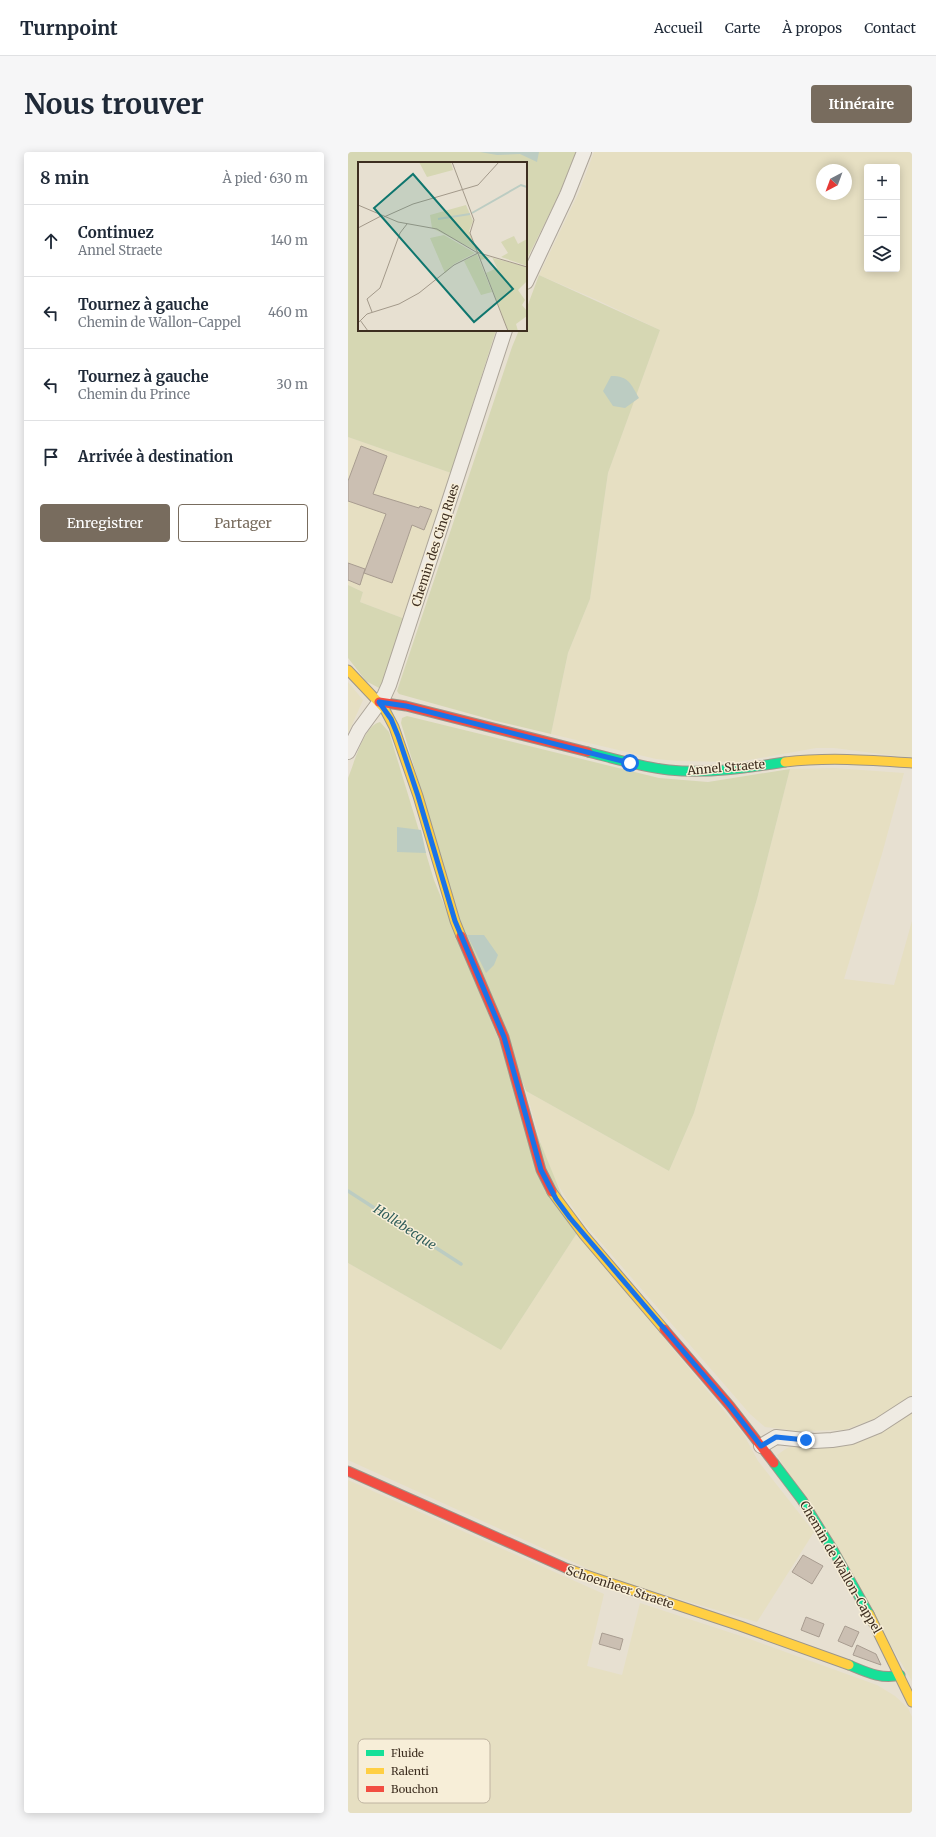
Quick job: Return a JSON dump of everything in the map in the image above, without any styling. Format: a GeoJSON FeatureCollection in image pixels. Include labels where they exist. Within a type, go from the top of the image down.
{"type":"FeatureCollection","features":[{"type":"Feature","properties":{"kind":"street"},"geometry":{"type":"LineString","coordinates":[[527,280],[567,195],[584,152]]}},
{"type":"Feature","properties":{"kind":"street","name":"Chemin des Cinq Rues"},"geometry":{"type":"LineString","coordinates":[[348,752],[359,730],[389,685],[505,331]]}},
{"type":"Feature","properties":{"kind":"street","name":"Chemin de Wallon-Cappel"},"geometry":{"type":"LineString","coordinates":[[348,670],[379,702],[391,719],[398,736],[418,796],[455,921],[504,1037],[533,1146],[550,1188],[570,1218],[730,1406],[794,1488],[825,1535],[876,1627],[912,1702]]}},
{"type":"Feature","properties":{"kind":"street","name":"Annel Straete"},"geometry":{"type":"LineString","coordinates":[[379,702],[406,706],[630,763],[669,770],[700,772],[729,770],[811,759],[848,759],[912,763]]}},
{"type":"Feature","properties":{"kind":"street"},"geometry":{"type":"LineString","coordinates":[[761,1446],[776,1437],[814,1440],[842,1439],[851,1437],[878,1426],[912,1404]]}},
{"type":"Feature","properties":{"kind":"street","name":"Schoenheer Straete"},"geometry":{"type":"LineString","coordinates":[[348,1471],[564,1568],[740,1626],[878,1676],[889,1678],[900,1675]]}},
{"type":"Feature","properties":{"kind":"shaded area"},"geometry":{"type":"Polygon","coordinates":[[[480,152],[539,152],[537,162],[520,154],[497,155],[480,152]]]}},
{"type":"Feature","properties":{"kind":"shaded area"},"geometry":{"type":"Polygon","coordinates":[[[594,152],[912,152],[912,758],[834,748],[816,748],[738,762],[677,761],[656,759],[551,734],[568,653],[590,599],[608,473],[660,330],[595,299],[539,275],[579,192],[594,152]]]}},
{"type":"Feature","properties":{"kind":"shaded area"},"geometry":{"type":"Polygon","coordinates":[[[611,376],[626,379],[639,398],[625,408],[613,406],[603,391],[611,376]]]}},
{"type":"Feature","properties":{"kind":"shaded area"},"geometry":{"type":"Polygon","coordinates":[[[348,437],[451,473],[405,619],[360,602],[363,592],[348,585],[348,437]]]}},
{"type":"Feature","properties":{"kind":"shaded area"},"geometry":{"type":"Polygon","coordinates":[[[348,682],[363,700],[348,734],[348,682]]]}},
{"type":"Feature","properties":{"kind":"shaded area"},"geometry":{"type":"Polygon","coordinates":[[[834,768],[904,773],[882,854],[844,979],[894,985],[912,921],[912,1398],[887,1414],[845,1430],[797,1431],[765,1427],[750,1414],[584,1223],[566,1198],[548,1168],[526,1091],[669,1171],[694,1113],[757,899],[790,769],[834,768]]]}},
{"type":"Feature","properties":{"kind":"shaded area"},"geometry":{"type":"Polygon","coordinates":[[[397,827],[421,830],[426,853],[397,852],[397,827]]]}},
{"type":"Feature","properties":{"kind":"shaded area"},"geometry":{"type":"Polygon","coordinates":[[[467,935],[484,935],[498,955],[494,965],[486,973],[467,935]]]}},
{"type":"Feature","properties":{"kind":"shaded area"},"geometry":{"type":"Polygon","coordinates":[[[577,1233],[744,1435],[758,1461],[814,1532],[757,1622],[608,1578],[348,1460],[348,1263],[501,1350],[577,1233]]]}},
{"type":"Feature","properties":{"kind":"shaded area"},"geometry":{"type":"Polygon","coordinates":[[[912,1410],[912,1681],[777,1455],[787,1448],[794,1446],[831,1448],[864,1439],[912,1410]]]}},
{"type":"Feature","properties":{"kind":"shaded area"},"geometry":{"type":"Polygon","coordinates":[[[348,1480],[604,1594],[587,1666],[622,1675],[640,1603],[747,1638],[877,1685],[895,1696],[908,1708],[912,1717],[912,1813],[348,1813],[348,1480]]]}},
{"type":"Feature","properties":{"kind":"green space"},"geometry":{"type":"Polygon","coordinates":[[[348,152],[577,152],[556,201],[527,259],[527,162],[358,162],[358,331],[496,331],[451,473],[348,437],[348,152]]]}},
{"type":"Feature","properties":{"kind":"green space"},"geometry":{"type":"Polygon","coordinates":[[[539,275],[660,330],[608,473],[590,599],[568,653],[551,734],[496,721],[399,694],[397,691],[512,347],[519,331],[527,331],[527,307],[539,275]]]}},
{"type":"Feature","properties":{"kind":"green space"},"geometry":{"type":"Polygon","coordinates":[[[348,585],[363,592],[360,602],[405,619],[383,684],[379,688],[366,681],[348,658],[348,585]]]}},
{"type":"Feature","properties":{"kind":"green space"},"geometry":{"type":"Polygon","coordinates":[[[407,716],[659,778],[708,782],[790,769],[757,899],[694,1113],[669,1171],[526,1091],[463,930],[401,723],[402,718],[407,716]]]}},
{"type":"Feature","properties":{"kind":"green space"},"geometry":{"type":"Polygon","coordinates":[[[380,722],[389,732],[434,880],[577,1233],[501,1350],[348,1263],[348,778],[364,737],[374,725],[380,722]]]}},
{"type":"Feature","properties":{"kind":"building"},"geometry":{"type":"Polygon","coordinates":[[[361,446],[387,456],[373,494],[419,508],[420,506],[432,510],[424,530],[412,525],[392,583],[364,573],[386,514],[348,501],[348,481],[361,446]]]}},
{"type":"Feature","properties":{"kind":"building"},"geometry":{"type":"Polygon","coordinates":[[[348,563],[365,569],[360,585],[348,580],[348,563]]]}},
{"type":"Feature","properties":{"kind":"building"},"geometry":{"type":"Polygon","coordinates":[[[803,1555],[823,1566],[812,1584],[792,1572],[803,1555]]]}},
{"type":"Feature","properties":{"kind":"building"},"geometry":{"type":"Polygon","coordinates":[[[806,1617],[824,1624],[819,1637],[801,1630],[806,1617]]]}},
{"type":"Feature","properties":{"kind":"building"},"geometry":{"type":"Polygon","coordinates":[[[845,1626],[859,1632],[852,1647],[838,1641],[845,1626]]]}},
{"type":"Feature","properties":{"kind":"building"},"geometry":{"type":"Polygon","coordinates":[[[602,1633],[623,1639],[620,1650],[599,1644],[602,1633]]]}},
{"type":"Feature","properties":{"kind":"building"},"geometry":{"type":"Polygon","coordinates":[[[857,1645],[876,1654],[881,1665],[853,1655],[857,1645]]]}},
{"type":"Feature","properties":{"kind":"waterway","name":"Hollebecque"},"geometry":{"type":"LineString","coordinates":[[348,1191],[461,1264]]}},
{"type":"Feature","properties":{"kind":"traffic: fast"},"geometry":{"type":"LineString","coordinates":[[588,752],[649,767],[684,771],[727,770],[785,762]]}},
{"type":"Feature","properties":{"kind":"traffic: fast"},"geometry":{"type":"LineString","coordinates":[[774,1463],[802,1500],[833,1550],[869,1614]]}},
{"type":"Feature","properties":{"kind":"traffic: fast"},"geometry":{"type":"LineString","coordinates":[[849,1665],[880,1676],[887,1677],[900,1675]]}},
{"type":"Feature","properties":{"kind":"traffic: slow"},"geometry":{"type":"LineString","coordinates":[[348,670],[384,708],[394,727],[418,796],[455,921],[461,936]]}},
{"type":"Feature","properties":{"kind":"traffic: slow"},"geometry":{"type":"LineString","coordinates":[[785,762],[833,759],[912,763]]}},
{"type":"Feature","properties":{"kind":"traffic: slow"},"geometry":{"type":"LineString","coordinates":[[552,1192],[584,1235],[664,1329]]}},
{"type":"Feature","properties":{"kind":"traffic: slow"},"geometry":{"type":"LineString","coordinates":[[568,1569],[740,1626],[849,1665]]}},
{"type":"Feature","properties":{"kind":"traffic: slow"},"geometry":{"type":"LineString","coordinates":[[869,1614],[912,1702]]}},
{"type":"Feature","properties":{"kind":"traffic: jam"},"geometry":{"type":"LineString","coordinates":[[379,702],[406,706],[588,752]]}},
{"type":"Feature","properties":{"kind":"traffic: jam"},"geometry":{"type":"LineString","coordinates":[[461,936],[504,1037],[541,1170],[552,1192]]}},
{"type":"Feature","properties":{"kind":"traffic: jam"},"geometry":{"type":"LineString","coordinates":[[664,1329],[730,1406],[774,1463]]}},
{"type":"Feature","properties":{"kind":"traffic: jam"},"geometry":{"type":"LineString","coordinates":[[348,1471],[568,1569]]}},
{"type":"Feature","properties":{"kind":"route"},"geometry":{"type":"LineString","coordinates":[[630,763],[398,704],[379,702],[391,719],[398,736],[418,796],[437,865],[455,921],[504,1037],[533,1146],[541,1170],[556,1199],[601,1255],[730,1406],[761,1446],[776,1437],[806,1440]]}}]}
